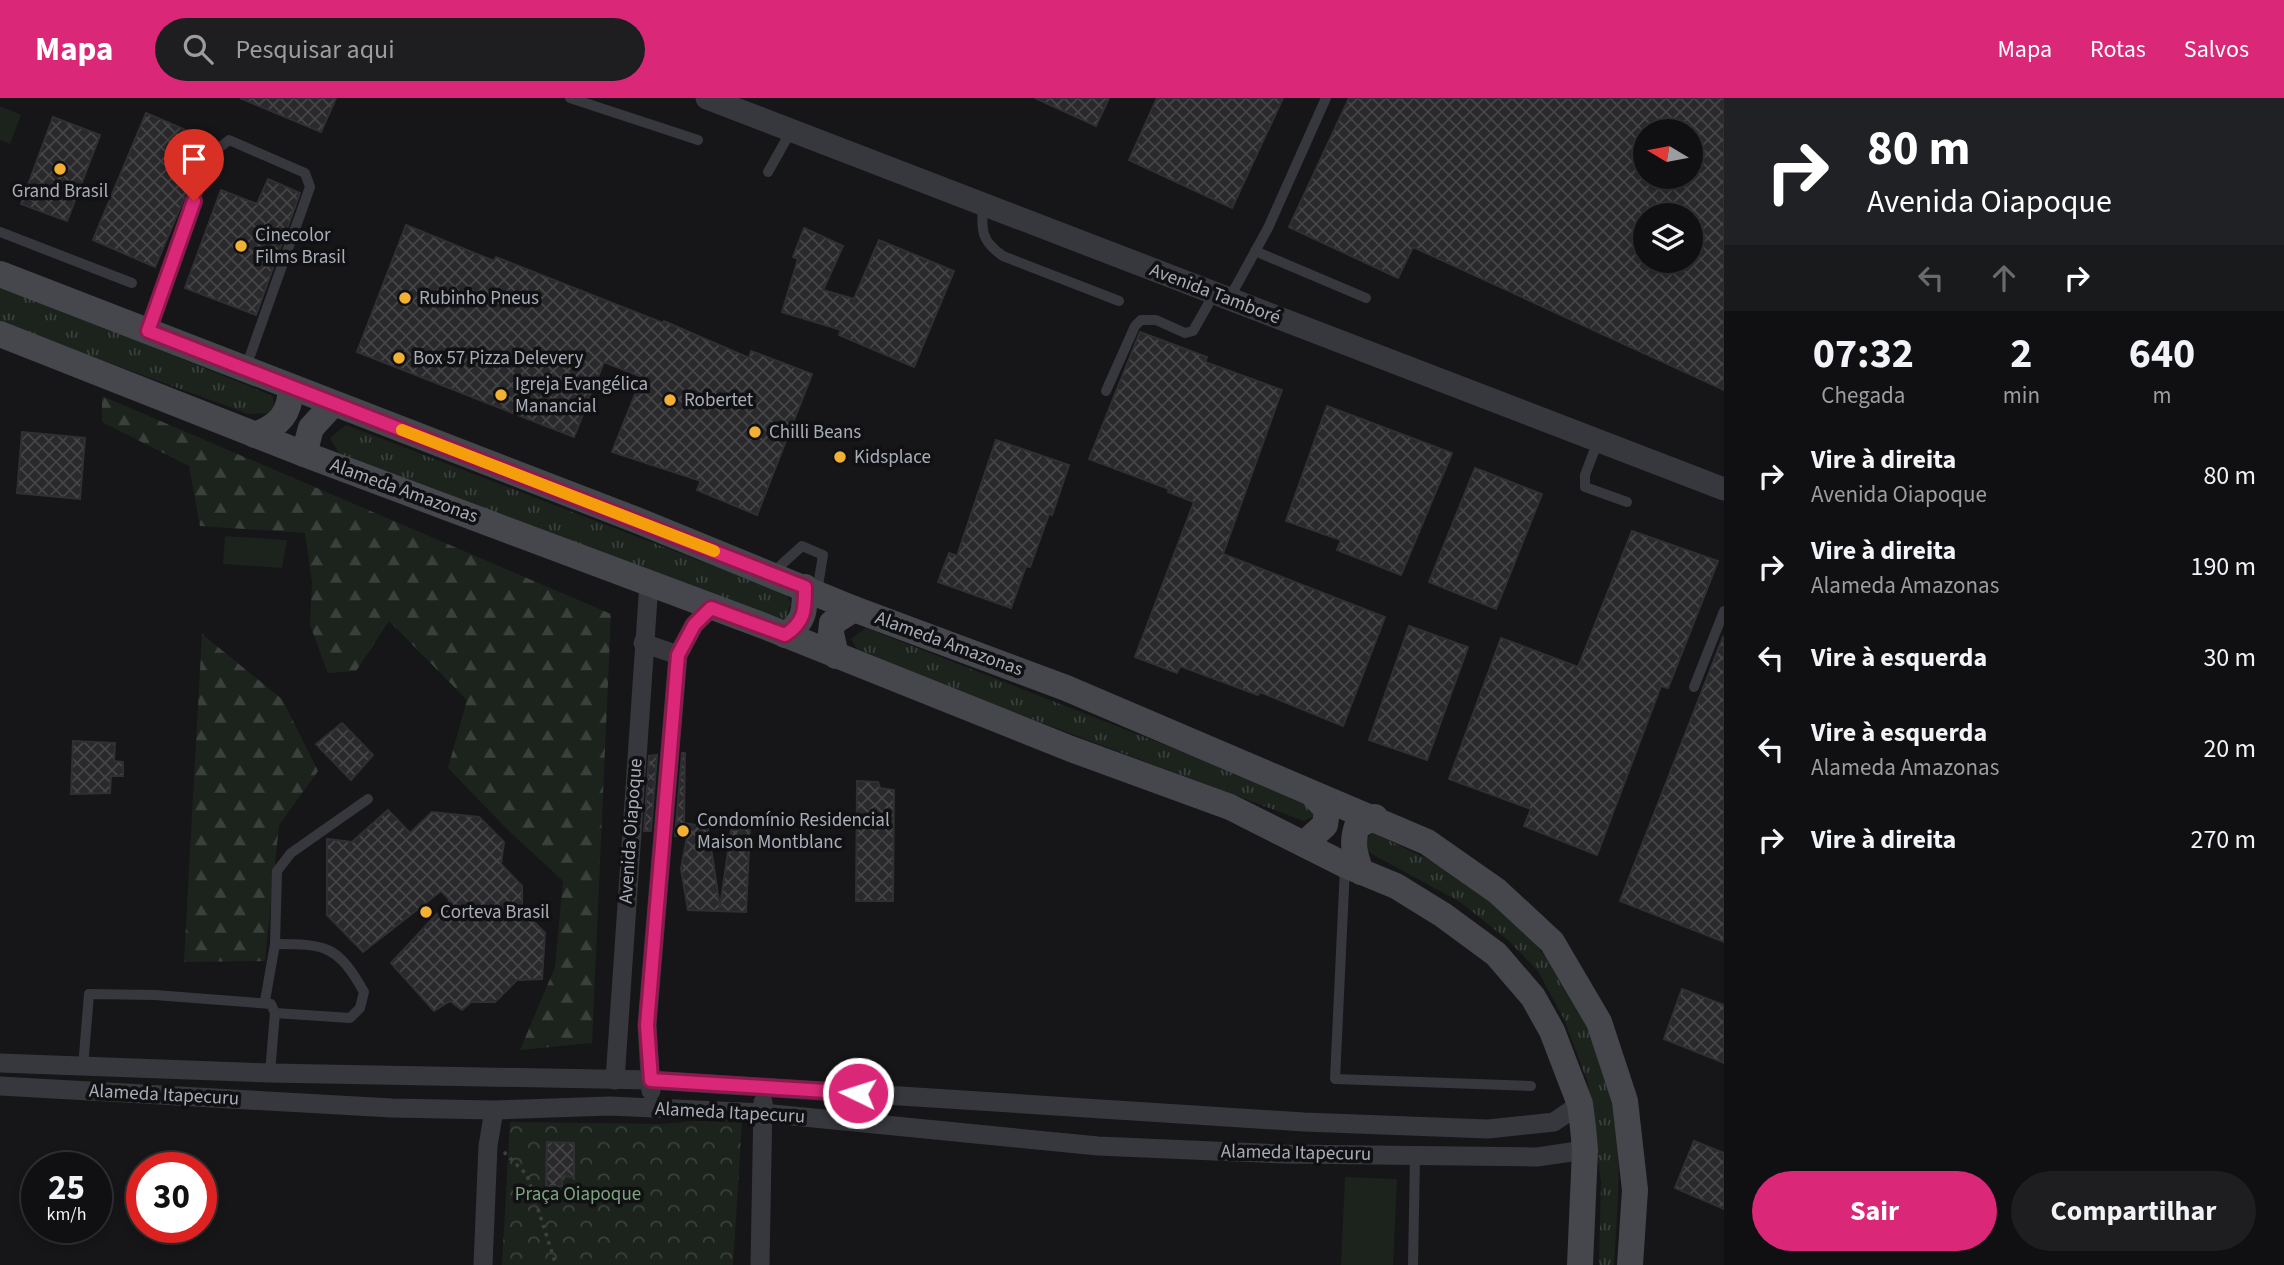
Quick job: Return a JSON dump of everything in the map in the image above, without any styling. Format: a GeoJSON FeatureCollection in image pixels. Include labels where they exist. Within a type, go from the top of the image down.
{"type":"FeatureCollection","features":[{"type":"Feature","properties":{"kind":"main road","name":"Alameda Amazonas"},"geometry":{"type":"LineString","coordinates":[[0,274],[776,575],[854,609],[1066,688],[1314,796],[1375,817],[1427,842],[1497,891],[1552,943],[1599,1022],[1625,1101],[1635,1190],[1630,1265]]}},
{"type":"Feature","properties":{"kind":"main road","name":"Alameda Amazonas"},"geometry":{"type":"LineString","coordinates":[[0,334],[304,454],[785,635],[1071,749],[1230,807],[1353,869],[1396,886],[1496,954],[1533,997],[1552,1031],[1580,1104],[1585,1150],[1580,1265]]}},
{"type":"Feature","properties":{"kind":"main road"},"geometry":{"type":"LineString","coordinates":[[255,435],[274,428],[284,417],[290,402],[291,387]]}},
{"type":"Feature","properties":{"kind":"main road"},"geometry":{"type":"LineString","coordinates":[[304,454],[312,428],[333,404]]}},
{"type":"Feature","properties":{"kind":"main road"},"geometry":{"type":"LineString","coordinates":[[785,635],[800,624],[811,590]]}},
{"type":"Feature","properties":{"kind":"main road"},"geometry":{"type":"LineString","coordinates":[[836,656],[831,633],[832,623],[854,609]]}},
{"type":"Feature","properties":{"kind":"main road"},"geometry":{"type":"LineString","coordinates":[[1304,844],[1325,825],[1327,810],[1314,796]]}},
{"type":"Feature","properties":{"kind":"main road"},"geometry":{"type":"LineString","coordinates":[[1353,869],[1353,837],[1357,826],[1375,817]]}},
{"type":"Feature","properties":{"kind":"street","name":"Avenida Tamboré"},"geometry":{"type":"LineString","coordinates":[[715,100],[1724,489]]}},
{"type":"Feature","properties":{"kind":"street","name":"Avenida Oiapoque"},"geometry":{"type":"LineString","coordinates":[[615,1080],[649,583]]}},
{"type":"Feature","properties":{"kind":"street","name":"Avenida Oiapoque"},"geometry":{"type":"LineString","coordinates":[[651,1109],[647,1025],[678,655],[694,625],[711,608]]}},
{"type":"Feature","properties":{"kind":"street"},"geometry":{"type":"LineString","coordinates":[[643,643],[678,655]]}},
{"type":"Feature","properties":{"kind":"street","name":"Alameda Itapecuru"},"geometry":{"type":"LineString","coordinates":[[0,1063],[270,1073],[651,1080],[1304,1122],[1488,1129],[1554,1122],[1580,1104]]}},
{"type":"Feature","properties":{"kind":"street"},"geometry":{"type":"LineString","coordinates":[[391,1108],[397,1074]]}},
{"type":"Feature","properties":{"kind":"street"},"geometry":{"type":"LineString","coordinates":[[412,1109],[412,1086],[418,1075]]}},
{"type":"Feature","properties":{"kind":"street","name":"Alameda Itapecuru"},"geometry":{"type":"LineString","coordinates":[[0,1086],[412,1109],[494,1110],[610,1106],[763,1113],[1098,1146],[1258,1153],[1537,1157],[1585,1150]]}},
{"type":"Feature","properties":{"kind":"street"},"geometry":{"type":"LineString","coordinates":[[760,1265],[762,1087]]}},
{"type":"Feature","properties":{"kind":"street"},"geometry":{"type":"LineString","coordinates":[[1037,1139],[1040,1105]]}},
{"type":"Feature","properties":{"kind":"street"},"geometry":{"type":"LineString","coordinates":[[483,1265],[488,1146],[494,1110]]}},
{"type":"Feature","properties":{"kind":"street"},"geometry":{"type":"LineString","coordinates":[[1534,1126],[1537,1157]]}},
{"type":"Feature","properties":{"kind":"lane"},"geometry":{"type":"LineString","coordinates":[[570,98],[698,140]]}},
{"type":"Feature","properties":{"kind":"lane"},"geometry":{"type":"LineString","coordinates":[[1106,391],[1135,326],[1142,320],[1156,320],[1185,333],[1193,331],[1221,297],[1255,251],[1326,98]]}},
{"type":"Feature","properties":{"kind":"lane"},"geometry":{"type":"LineString","coordinates":[[768,172],[791,131]]}},
{"type":"Feature","properties":{"kind":"lane"},"geometry":{"type":"LineString","coordinates":[[148,331],[212,154],[229,140],[305,173],[310,187],[245,369]]}},
{"type":"Feature","properties":{"kind":"lane"},"geometry":{"type":"LineString","coordinates":[[983,205],[981,233],[989,247],[1003,256],[1119,300]]}},
{"type":"Feature","properties":{"kind":"lane"},"geometry":{"type":"LineString","coordinates":[[0,232],[132,283]]}},
{"type":"Feature","properties":{"kind":"lane"},"geometry":{"type":"LineString","coordinates":[[1255,251],[1366,298]]}},
{"type":"Feature","properties":{"kind":"lane"},"geometry":{"type":"LineString","coordinates":[[1598,441],[1585,475],[1585,487],[1627,502]]}},
{"type":"Feature","properties":{"kind":"lane"},"geometry":{"type":"LineString","coordinates":[[776,575],[781,565],[802,546],[823,555],[811,590]]}},
{"type":"Feature","properties":{"kind":"lane"},"geometry":{"type":"LineString","coordinates":[[1694,687],[1724,611]]}},
{"type":"Feature","properties":{"kind":"lane"},"geometry":{"type":"LineString","coordinates":[[265,1002],[275,944],[276,871],[291,853],[368,799]]}},
{"type":"Feature","properties":{"kind":"lane"},"geometry":{"type":"LineString","coordinates":[[1353,869],[1335,1079],[1531,1086]]}},
{"type":"Feature","properties":{"kind":"lane"},"geometry":{"type":"LineString","coordinates":[[275,944],[314,944],[327,947],[364,992],[360,1008],[350,1018],[275,1013]]}},
{"type":"Feature","properties":{"kind":"lane"},"geometry":{"type":"LineString","coordinates":[[83,1067],[89,994],[271,1004],[275,1013],[270,1073]]}},
{"type":"Feature","properties":{"kind":"lane"},"geometry":{"type":"LineString","coordinates":[[1413,1265],[1415,1156]]}},
{"type":"Feature","properties":{"kind":"path"},"geometry":{"type":"LineString","coordinates":[[488,1146],[508,1153],[527,1175],[556,1265]]}},
{"type":"Feature","properties":{"kind":"green space"},"geometry":{"type":"Polygon","coordinates":[[[0,106],[21,115],[10,144],[0,140],[0,106]]]}},
{"type":"Feature","properties":{"kind":"green space"},"geometry":{"type":"Polygon","coordinates":[[[0,285],[273,396],[274,413],[249,414],[0,323],[0,285]]]}},
{"type":"Feature","properties":{"kind":"green space"},"geometry":{"type":"Polygon","coordinates":[[[102,396],[611,614],[592,1043],[520,1050],[555,967],[563,881],[507,829],[448,768],[467,700],[389,621],[356,671],[328,673],[310,625],[312,583],[305,533],[200,526],[189,466],[102,422],[102,396]]]}},
{"type":"Feature","properties":{"kind":"green space"},"geometry":{"type":"Polygon","coordinates":[[[346,425],[786,594],[791,603],[785,621],[341,456],[330,438],[346,425]]]}},
{"type":"Feature","properties":{"kind":"green space"},"geometry":{"type":"Polygon","coordinates":[[[225,536],[287,540],[282,568],[223,564],[225,536]]]}},
{"type":"Feature","properties":{"kind":"green space"},"geometry":{"type":"Polygon","coordinates":[[[866,628],[1313,803],[1322,812],[1304,821],[973,697],[857,649],[851,639],[866,628]]]}},
{"type":"Feature","properties":{"kind":"green space"},"geometry":{"type":"Polygon","coordinates":[[[202,634],[282,699],[318,771],[279,825],[265,961],[184,962],[202,634]]]}},
{"type":"Feature","properties":{"kind":"green space"},"geometry":{"type":"Polygon","coordinates":[[[1373,833],[1442,866],[1490,897],[1537,947],[1577,1006],[1605,1070],[1616,1120],[1618,1182],[1614,1265],[1599,1265],[1601,1182],[1588,1083],[1564,1019],[1538,971],[1507,939],[1460,902],[1363,849],[1364,841],[1373,833]]]}},
{"type":"Feature","properties":{"kind":"green space","name":"Praça Oiapoque"},"geometry":{"type":"Polygon","coordinates":[[[696,1121],[742,1122],[733,1265],[502,1265],[510,1122],[662,1124],[696,1121]]]}},
{"type":"Feature","properties":{"kind":"green space"},"geometry":{"type":"Polygon","coordinates":[[[1345,1177],[1397,1179],[1393,1265],[1341,1265],[1345,1177]]]}},
{"type":"Feature","properties":{"kind":"building"},"geometry":{"type":"Polygon","coordinates":[[[240,98],[336,98],[321,132],[240,98]]]}},
{"type":"Feature","properties":{"kind":"building"},"geometry":{"type":"Polygon","coordinates":[[[1035,98],[1109,98],[1096,126],[1035,98]]]}},
{"type":"Feature","properties":{"kind":"building"},"geometry":{"type":"Polygon","coordinates":[[[1157,98],[1283,98],[1232,208],[1129,160],[1157,98]]]}},
{"type":"Feature","properties":{"kind":"building"},"geometry":{"type":"Polygon","coordinates":[[[1349,98],[1724,98],[1724,390],[1413,247],[1398,278],[1289,227],[1349,98]]]}},
{"type":"Feature","properties":{"kind":"building"},"geometry":{"type":"Polygon","coordinates":[[[146,113],[209,140],[155,267],[93,240],[146,113]]]}},
{"type":"Feature","properties":{"kind":"building","name":"Grand Brasil"},"geometry":{"type":"Polygon","coordinates":[[[53,117],[100,135],[67,221],[21,204],[53,117]]]}},
{"type":"Feature","properties":{"kind":"building","name":"Cinecolor Films Brasil"},"geometry":{"type":"Polygon","coordinates":[[[268,179],[300,193],[256,315],[185,288],[221,190],[257,204],[268,179]]]}},
{"type":"Feature","properties":{"kind":"building"},"geometry":{"type":"Polygon","coordinates":[[[406,225],[494,261],[496,257],[663,323],[664,321],[749,358],[751,351],[812,374],[757,515],[697,490],[701,481],[612,452],[642,377],[604,362],[574,437],[357,352],[406,225]]]}},
{"type":"Feature","properties":{"kind":"building"},"geometry":{"type":"Polygon","coordinates":[[[804,228],[843,246],[823,290],[854,299],[879,240],[954,271],[914,367],[839,335],[841,330],[782,312],[798,259],[793,257],[804,228]]]}},
{"type":"Feature","properties":{"kind":"building"},"geometry":{"type":"Polygon","coordinates":[[[1140,332],[1207,357],[1205,362],[1282,390],[1223,554],[1385,617],[1343,726],[1260,692],[1258,695],[1180,666],[1177,673],[1135,657],[1194,502],[1168,492],[1169,489],[1089,459],[1140,332]]]}},
{"type":"Feature","properties":{"kind":"building"},"geometry":{"type":"Polygon","coordinates":[[[1327,406],[1452,453],[1401,575],[1337,550],[1341,540],[1286,521],[1327,406]]]}},
{"type":"Feature","properties":{"kind":"building"},"geometry":{"type":"Polygon","coordinates":[[[22,432],[85,438],[80,499],[17,493],[22,432]]]}},
{"type":"Feature","properties":{"kind":"building"},"geometry":{"type":"Polygon","coordinates":[[[996,440],[1069,465],[1052,515],[1049,514],[1030,567],[1026,566],[1011,608],[938,582],[949,553],[957,556],[996,440]]]}},
{"type":"Feature","properties":{"kind":"building"},"geometry":{"type":"Polygon","coordinates":[[[1475,468],[1542,494],[1496,609],[1429,582],[1475,468]]]}},
{"type":"Feature","properties":{"kind":"building"},"geometry":{"type":"Polygon","coordinates":[[[1632,531],[1718,561],[1668,688],[1661,686],[1597,855],[1524,826],[1531,809],[1449,779],[1501,638],[1578,667],[1632,531]]]}},
{"type":"Feature","properties":{"kind":"building"},"geometry":{"type":"Polygon","coordinates":[[[1409,626],[1468,647],[1427,760],[1369,740],[1409,626]]]}},
{"type":"Feature","properties":{"kind":"building"},"geometry":{"type":"Polygon","coordinates":[[[1724,638],[1724,942],[1620,901],[1724,638]]]}},
{"type":"Feature","properties":{"kind":"building"},"geometry":{"type":"Polygon","coordinates":[[[342,723],[373,755],[351,780],[316,744],[342,723]]]}},
{"type":"Feature","properties":{"kind":"building"},"geometry":{"type":"Polygon","coordinates":[[[73,741],[115,743],[114,761],[123,762],[123,776],[111,776],[110,793],[71,794],[73,741]]]}},
{"type":"Feature","properties":{"kind":"building"},"geometry":{"type":"Polygon","coordinates":[[[682,753],[685,753],[684,823],[708,827],[720,908],[731,830],[750,829],[746,912],[688,910],[681,869],[687,837],[675,836],[682,753]]]}},
{"type":"Feature","properties":{"kind":"building"},"geometry":{"type":"Polygon","coordinates":[[[657,755],[651,831],[644,831],[649,756],[657,755]]]}},
{"type":"Feature","properties":{"kind":"building"},"geometry":{"type":"Polygon","coordinates":[[[857,781],[878,782],[880,788],[894,790],[893,901],[856,901],[857,781]]]}},
{"type":"Feature","properties":{"kind":"building","name":"Corteva Brasil"},"geometry":{"type":"Polygon","coordinates":[[[388,810],[410,833],[432,812],[479,817],[504,842],[501,864],[522,886],[522,909],[545,933],[542,979],[517,980],[495,1002],[471,1002],[462,1010],[450,1001],[434,1011],[391,963],[450,900],[441,891],[363,952],[327,915],[327,839],[352,842],[388,810]]]}},
{"type":"Feature","properties":{"kind":"building"},"geometry":{"type":"Polygon","coordinates":[[[1682,989],[1724,1005],[1724,1063],[1664,1039],[1682,989]]]}},
{"type":"Feature","properties":{"kind":"building"},"geometry":{"type":"Polygon","coordinates":[[[1694,1141],[1724,1153],[1724,1209],[1675,1188],[1694,1141]]]}},
{"type":"Feature","properties":{"kind":"building"},"geometry":{"type":"Polygon","coordinates":[[[547,1142],[574,1143],[574,1177],[562,1176],[562,1186],[546,1186],[547,1142]]]}},
{"type":"Feature","properties":{"kind":"slow traffic"},"geometry":{"type":"LineString","coordinates":[[402,430],[714,551]]}},
{"type":"Feature","properties":{"kind":"place","name":"Grand Brasil"},"geometry":{"type":"Point","coordinates":[60,169]}},
{"type":"Feature","properties":{"kind":"place","name":"Cinecolor Films Brasil"},"geometry":{"type":"Point","coordinates":[241,246]}},
{"type":"Feature","properties":{"kind":"place","name":"Rubinho Pneus"},"geometry":{"type":"Point","coordinates":[405,298]}},
{"type":"Feature","properties":{"kind":"place","name":"Box 57 Pizza Delevery"},"geometry":{"type":"Point","coordinates":[399,358]}},
{"type":"Feature","properties":{"kind":"place","name":"Igreja Evangélica Manancial"},"geometry":{"type":"Point","coordinates":[501,395]}},
{"type":"Feature","properties":{"kind":"place","name":"Robertet"},"geometry":{"type":"Point","coordinates":[670,400]}},
{"type":"Feature","properties":{"kind":"place","name":"Chilli Beans"},"geometry":{"type":"Point","coordinates":[755,432]}},
{"type":"Feature","properties":{"kind":"place","name":"Kidsplace"},"geometry":{"type":"Point","coordinates":[840,457]}},
{"type":"Feature","properties":{"kind":"place","name":"Condomínio Residencial Maison Montblanc"},"geometry":{"type":"Point","coordinates":[683,831]}},
{"type":"Feature","properties":{"kind":"place","name":"Corteva Brasil"},"geometry":{"type":"Point","coordinates":[426,912]}},
{"type":"Feature","properties":{"kind":"route"},"geometry":{"type":"LineString","coordinates":[[194,201],[148,331],[805,587],[803,617],[794,630],[785,635],[711,608],[694,625],[678,655],[647,1025],[651,1080],[858,1093]]}}]}
